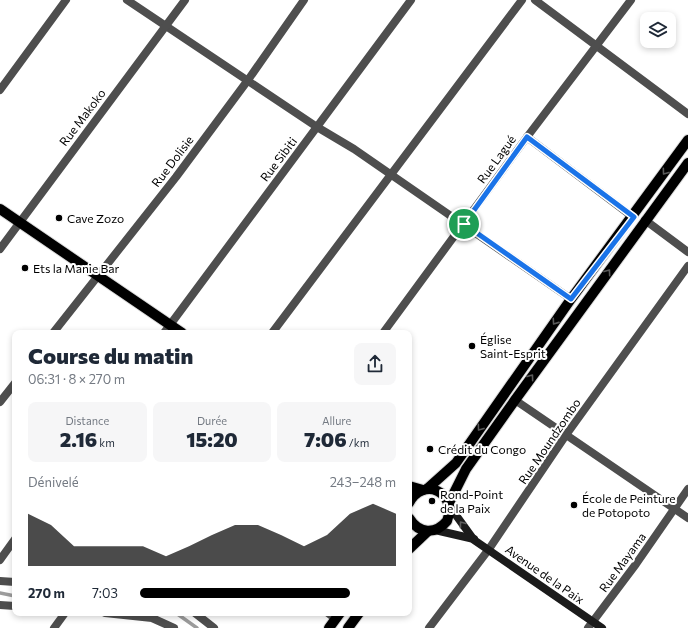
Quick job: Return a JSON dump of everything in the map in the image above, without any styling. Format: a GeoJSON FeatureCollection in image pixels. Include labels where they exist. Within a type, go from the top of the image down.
{"type":"FeatureCollection","features":[{"type":"Feature","properties":{"kind":"main road"},"geometry":{"type":"LineString","coordinates":[[412,499],[416,493],[425,489],[456,463],[571,299],[634,217],[688,140]]}},
{"type":"Feature","properties":{"kind":"main road"},"geometry":{"type":"LineString","coordinates":[[412,547],[447,521],[449,505],[466,469],[645,220],[688,163]]}},
{"type":"Feature","properties":{"kind":"main road"},"geometry":{"type":"LineString","coordinates":[[0,209],[98,274],[167,329]]}},
{"type":"Feature","properties":{"kind":"main road"},"geometry":{"type":"LineString","coordinates":[[412,487],[440,492],[449,505]]}},
{"type":"Feature","properties":{"kind":"main road","name":"Avenue de la Paix"},"geometry":{"type":"LineString","coordinates":[[449,505],[474,540]]}},
{"type":"Feature","properties":{"kind":"main road"},"geometry":{"type":"LineString","coordinates":[[412,523],[420,530],[432,531]]}},
{"type":"Feature","properties":{"kind":"main road","name":"Avenue de la Paix"},"geometry":{"type":"LineString","coordinates":[[432,531],[474,540],[489,549],[591,625],[602,628]]}},
{"type":"Feature","properties":{"kind":"main road"},"geometry":{"type":"LineString","coordinates":[[329,628],[335,616]]}},
{"type":"Feature","properties":{"kind":"main road"},"geometry":{"type":"LineString","coordinates":[[349,628],[357,616]]}},
{"type":"Feature","properties":{"kind":"street"},"geometry":{"type":"LineString","coordinates":[[0,90],[66,0]]}},
{"type":"Feature","properties":{"kind":"street"},"geometry":{"type":"LineString","coordinates":[[127,0],[317,127],[392,175],[571,299]]}},
{"type":"Feature","properties":{"kind":"street","name":"Rue Makoko"},"geometry":{"type":"LineString","coordinates":[[0,249],[185,0]]}},
{"type":"Feature","properties":{"kind":"street","name":"Rue Dolisie"},"geometry":{"type":"LineString","coordinates":[[55,330],[176,177],[248,80],[304,0]]}},
{"type":"Feature","properties":{"kind":"street","name":"Rue Sibiti"},"geometry":{"type":"LineString","coordinates":[[167,329],[411,0]]}},
{"type":"Feature","properties":{"kind":"street"},"geometry":{"type":"LineString","coordinates":[[274,330],[522,0]]}},
{"type":"Feature","properties":{"kind":"street"},"geometry":{"type":"LineString","coordinates":[[535,0],[688,114]]}},
{"type":"Feature","properties":{"kind":"street","name":"Rue Lagué"},"geometry":{"type":"LineString","coordinates":[[385,330],[527,137],[598,46],[631,0]]}},
{"type":"Feature","properties":{"kind":"street"},"geometry":{"type":"LineString","coordinates":[[527,137],[634,217]]}},
{"type":"Feature","properties":{"kind":"street"},"geometry":{"type":"LineString","coordinates":[[645,220],[688,252]]}},
{"type":"Feature","properties":{"kind":"street","name":"Rue Moundzombo"},"geometry":{"type":"LineString","coordinates":[[429,628],[489,549],[566,435],[688,266]]}},
{"type":"Feature","properties":{"kind":"street"},"geometry":{"type":"LineString","coordinates":[[0,402],[12,387]]}},
{"type":"Feature","properties":{"kind":"street"},"geometry":{"type":"LineString","coordinates":[[515,400],[688,518]]}},
{"type":"Feature","properties":{"kind":"street","name":"Rue Mayama"},"geometry":{"type":"LineString","coordinates":[[591,625],[636,564],[688,489]]}},
{"type":"Feature","properties":{"kind":"street"},"geometry":{"type":"LineString","coordinates":[[0,560],[12,543]]}},
{"type":"Feature","properties":{"kind":"street"},"geometry":{"type":"LineString","coordinates":[[0,581],[12,582]]}},
{"type":"Feature","properties":{"kind":"street"},"geometry":{"type":"LineString","coordinates":[[0,605],[12,606]]}},
{"type":"Feature","properties":{"kind":"street"},"geometry":{"type":"LineString","coordinates":[[54,628],[63,616]]}},
{"type":"Feature","properties":{"kind":"street"},"geometry":{"type":"LineString","coordinates":[[134,616],[152,618],[168,627]]}},
{"type":"Feature","properties":{"kind":"street"},"geometry":{"type":"LineString","coordinates":[[199,616],[214,628]]}},
{"type":"Feature","properties":{"kind":"waterway"},"geometry":{"type":"LineString","coordinates":[[0,593],[12,595]]}},
{"type":"Feature","properties":{"kind":"waterway"},"geometry":{"type":"LineString","coordinates":[[180,616],[197,628]]}},
{"type":"Feature","properties":{"kind":"place","name":"Cave Zozo"},"geometry":{"type":"Point","coordinates":[59,218]}},
{"type":"Feature","properties":{"kind":"place","name":"Ets la Manie Bar"},"geometry":{"type":"Point","coordinates":[25,268]}},
{"type":"Feature","properties":{"kind":"place","name":"Église Saint-Esprit"},"geometry":{"type":"Point","coordinates":[472,346]}},
{"type":"Feature","properties":{"kind":"place","name":"Crédit du Congo"},"geometry":{"type":"Point","coordinates":[430,449]}},
{"type":"Feature","properties":{"kind":"place","name":"Rond-Point de la Paix"},"geometry":{"type":"Point","coordinates":[432,501]}},
{"type":"Feature","properties":{"kind":"place","name":"École de Peinture de Potopoto"},"geometry":{"type":"Point","coordinates":[574,505]}},
{"type":"Feature","properties":{"kind":"route"},"geometry":{"type":"LineString","coordinates":[[527,137],[634,217],[571,299],[464,224],[527,137]]}}]}
